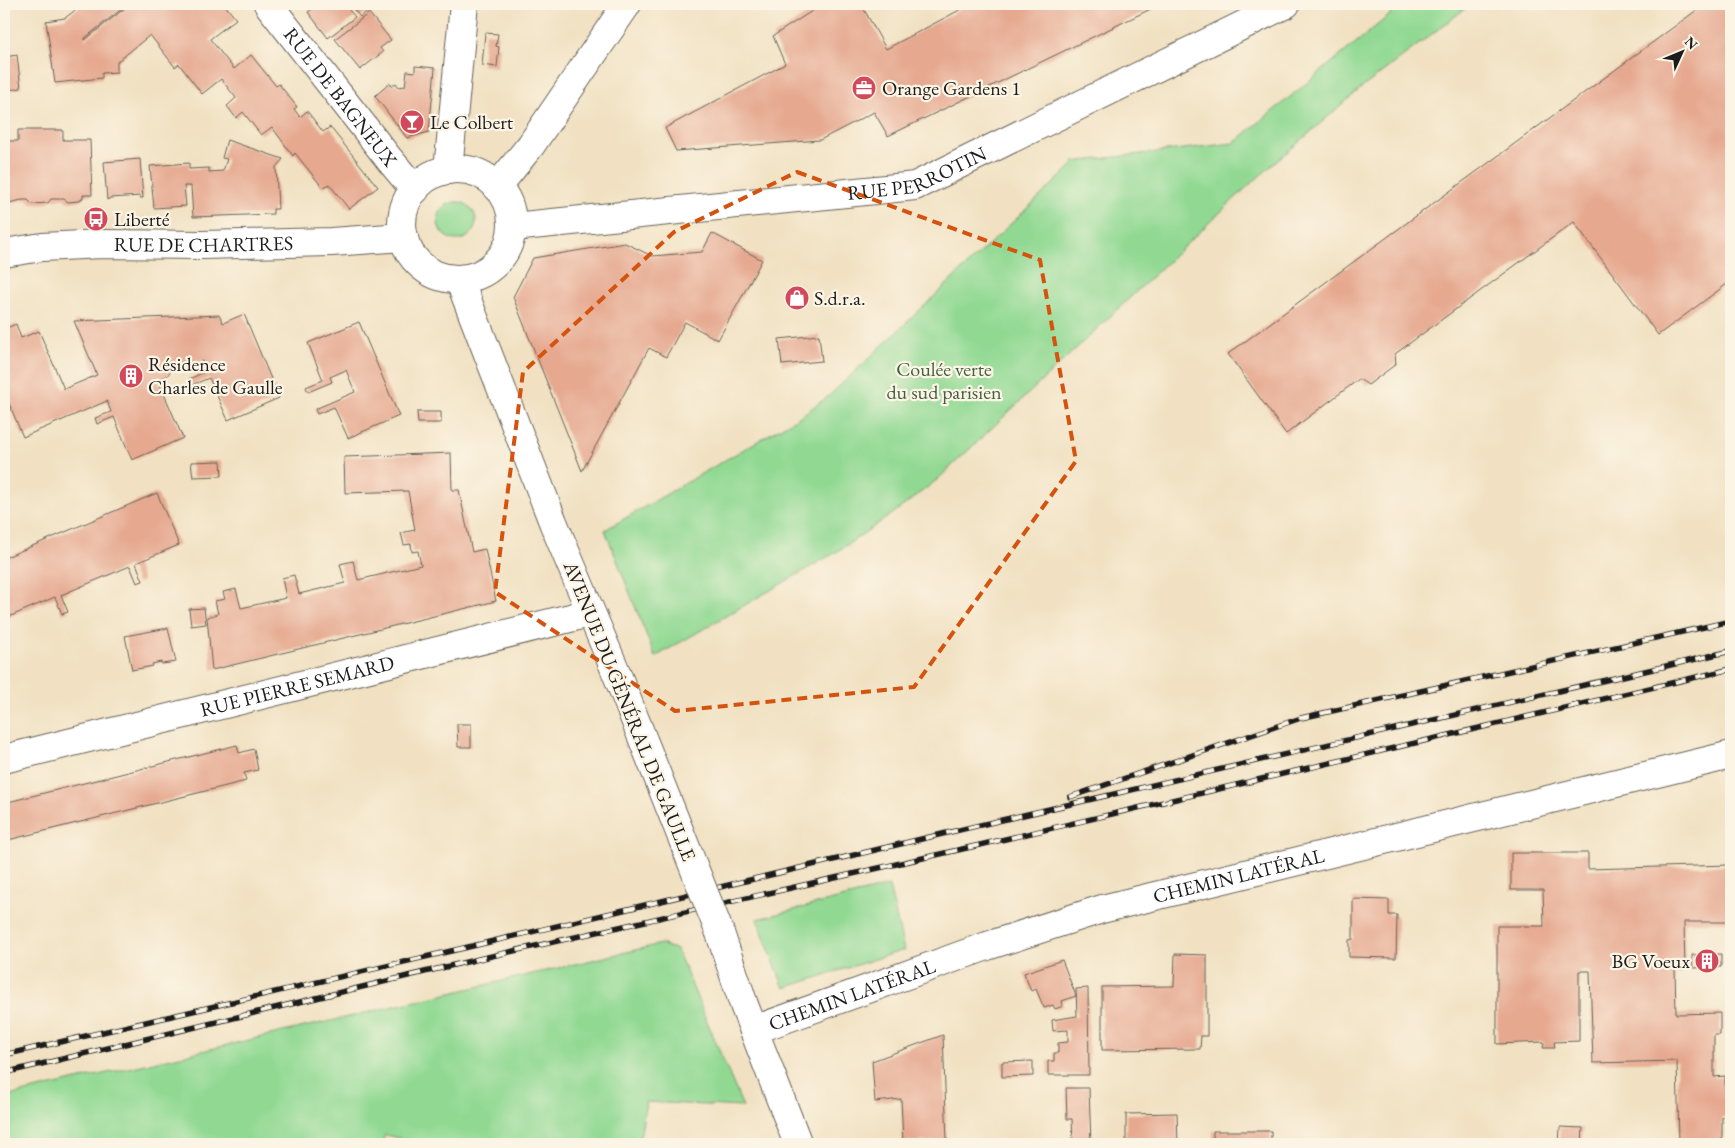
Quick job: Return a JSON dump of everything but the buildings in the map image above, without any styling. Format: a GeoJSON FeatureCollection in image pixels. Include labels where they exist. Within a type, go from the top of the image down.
{"type":"FeatureCollection","features":[{"type":"Feature","properties":{"kind":"street","name":"RUE DE BAGNEUX"},"geometry":{"type":"LineString","coordinates":[[268,4],[415,190]]}},
{"type":"Feature","properties":{"kind":"street"},"geometry":{"type":"LineString","coordinates":[[448,170],[464,4]]}},
{"type":"Feature","properties":{"kind":"street"},"geometry":{"type":"LineString","coordinates":[[497,187],[531,145],[627,4]]}},
{"type":"Feature","properties":{"kind":"street","name":"RUE PERROTIN"},"geometry":{"type":"LineString","coordinates":[[513,228],[915,186],[1286,4]]}},
{"type":"Feature","properties":{"kind":"street"},"geometry":{"type":"LineString","coordinates":[[448,170],[466,170],[483,176],[497,187],[507,200],[513,228],[506,249],[495,264],[479,274],[459,279],[443,276],[427,269],[410,252],[404,237],[404,209],[408,199],[423,180],[448,170]]}},
{"type":"Feature","properties":{"kind":"street","name":"RUE DE CHARTRES"},"geometry":{"type":"LineString","coordinates":[[4,253],[42,247],[102,244],[202,245],[321,242],[404,237]]}},
{"type":"Feature","properties":{"kind":"street","name":"AVENUE DU GÉNÉRAL DE GAULLE"},"geometry":{"type":"LineString","coordinates":[[459,279],[590,613],[616,672],[720,933],[744,1005],[798,1144]]}},
{"type":"Feature","properties":{"kind":"street","name":"RUE PIERRE SEMARD"},"geometry":{"type":"LineString","coordinates":[[4,759],[590,613]]}},
{"type":"Feature","properties":{"kind":"street","name":"CHEMIN LATÉRAL"},"geometry":{"type":"LineString","coordinates":[[754,1030],[987,946],[1102,909],[1731,754]]}},
{"type":"Feature","properties":{"kind":"highlighted area"},"geometry":{"type":"Polygon","coordinates":[[[797,172],[1040,260],[1076,461],[914,687],[675,711],[495,592],[523,372],[674,232],[797,172]]]}},
{"type":"Feature","properties":{"kind":"green space","name":"Coulée verte du sud parisien"},"geometry":{"type":"Polygon","coordinates":[[[1403,4],[1471,4],[1359,90],[1247,187],[938,479],[898,510],[838,551],[655,657],[605,530],[799,417],[829,396],[1074,164],[1073,162],[1234,143],[1403,4]]]}},
{"type":"Feature","properties":{"kind":"green space"},"geometry":{"type":"Polygon","coordinates":[[[457,202],[464,203],[470,208],[475,214],[475,228],[470,234],[464,239],[457,240],[450,239],[444,234],[439,228],[438,221],[439,214],[444,208],[450,203],[457,202]]]}},
{"type":"Feature","properties":{"kind":"green space"},"geometry":{"type":"Polygon","coordinates":[[[889,886],[904,950],[784,988],[757,919],[889,886]]]}},
{"type":"Feature","properties":{"kind":"green space"},"geometry":{"type":"Polygon","coordinates":[[[661,944],[677,950],[743,1107],[646,1102],[639,1144],[426,1144],[385,1135],[382,1144],[4,1144],[4,1097],[661,944]]]}},
{"type":"Feature","properties":{"kind":"railway"},"geometry":{"type":"LineString","coordinates":[[1070,797],[1301,718],[1731,621]]}},
{"type":"Feature","properties":{"kind":"railway"},"geometry":{"type":"LineString","coordinates":[[4,1055],[976,826],[1731,651]]}},
{"type":"Feature","properties":{"kind":"railway"},"geometry":{"type":"LineString","coordinates":[[4,1073],[483,958],[980,845],[1731,669]]}},
{"type":"Feature","properties":{"kind":"place","name":"Orange Gardens 1"},"geometry":{"type":"Point","coordinates":[864,88]}},
{"type":"Feature","properties":{"kind":"place","name":"Le Colbert"},"geometry":{"type":"Point","coordinates":[412,122]}},
{"type":"Feature","properties":{"kind":"place","name":"Liberté"},"geometry":{"type":"Point","coordinates":[96,219]}},
{"type":"Feature","properties":{"kind":"place","name":"S.d.r.a."},"geometry":{"type":"Point","coordinates":[797,298]}},
{"type":"Feature","properties":{"kind":"place","name":"Résidence Charles de Gaulle"},"geometry":{"type":"Point","coordinates":[131,376]}},
{"type":"Feature","properties":{"kind":"place","name":"BG Voeux"},"geometry":{"type":"Point","coordinates":[1707,961]}}]}
